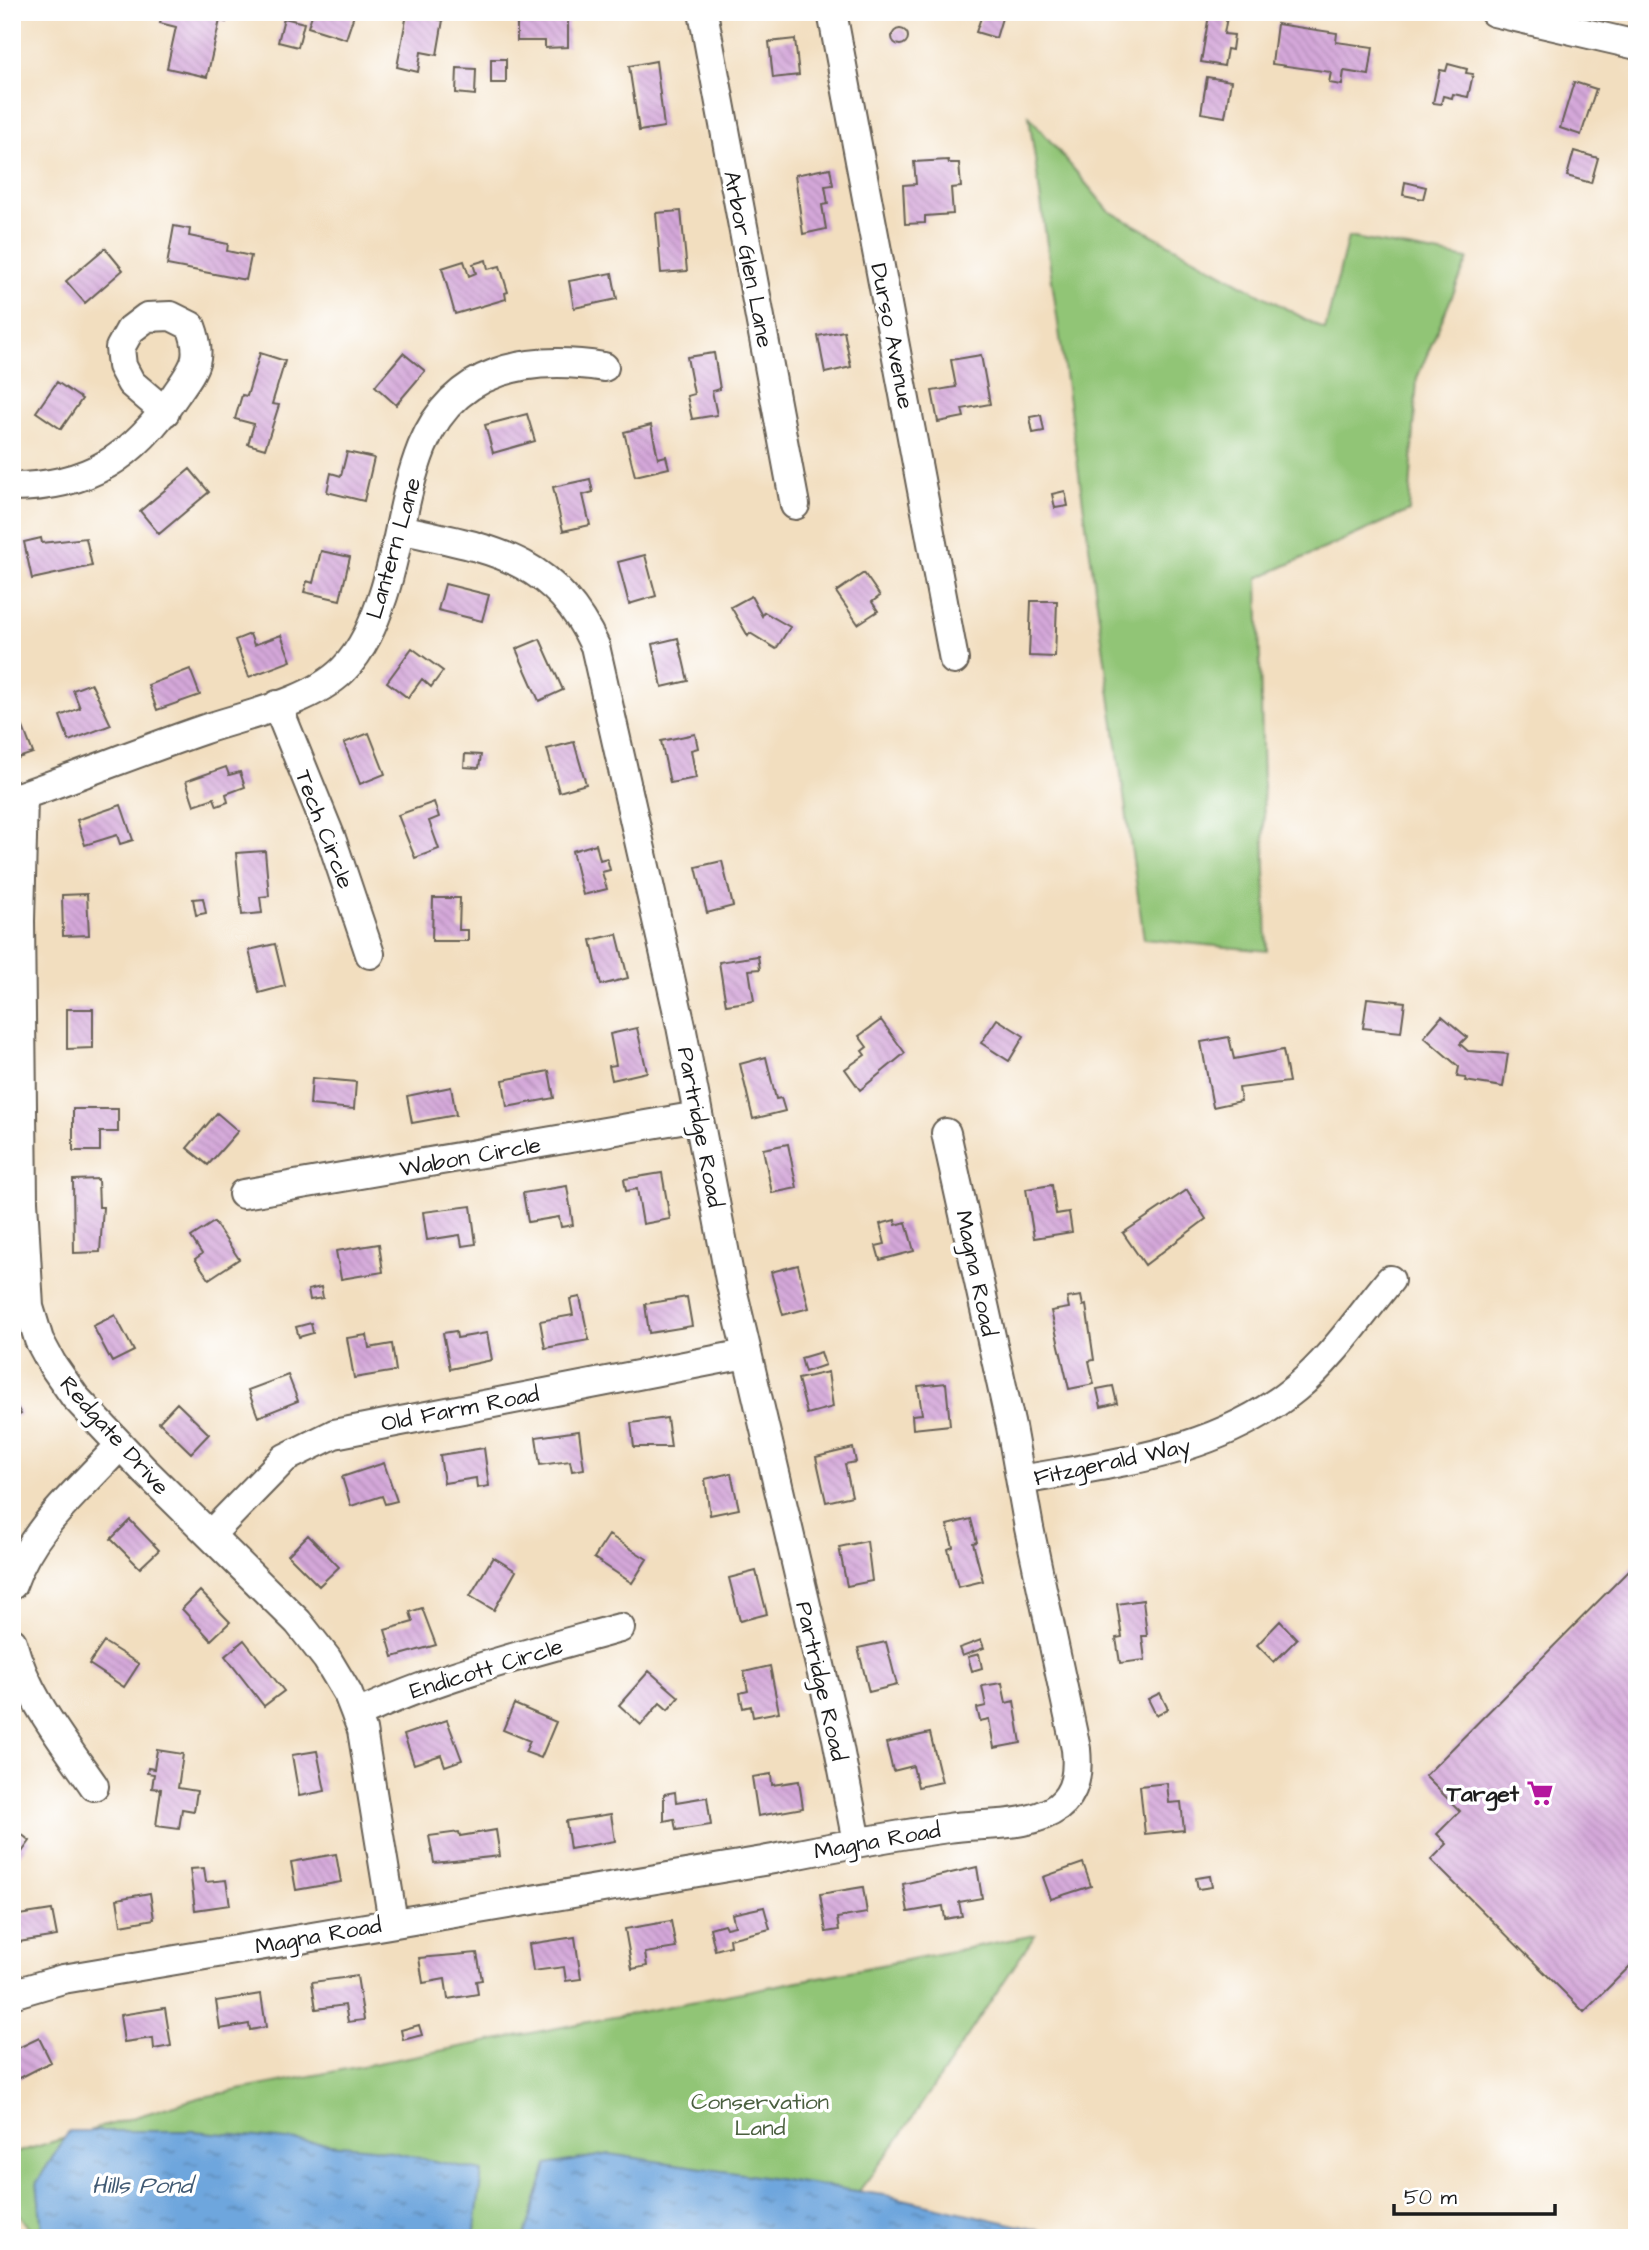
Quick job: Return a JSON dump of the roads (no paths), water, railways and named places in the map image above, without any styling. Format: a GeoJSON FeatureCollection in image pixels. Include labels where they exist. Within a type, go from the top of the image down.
{"type":"FeatureCollection","features":[{"type":"Feature","properties":{"kind":"street","name":"Arbor Glen Lane"},"geometry":{"type":"LineString","coordinates":[[703,12],[795,505]]}},
{"type":"Feature","properties":{"kind":"street","name":"Durso Avenue"},"geometry":{"type":"LineString","coordinates":[[832,12],[954,660]]}},
{"type":"Feature","properties":{"kind":"street"},"geometry":{"type":"LineString","coordinates":[[1494,12],[1637,45]]}},
{"type":"Feature","properties":{"kind":"street","name":"Lantern Lane"},"geometry":{"type":"LineString","coordinates":[[18,797],[277,705],[312,691],[341,672],[362,648],[392,570],[400,529],[423,445],[445,408],[469,386],[498,371],[536,362],[604,367]]}},
{"type":"Feature","properties":{"kind":"street"},"geometry":{"type":"LineString","coordinates":[[12,487],[53,484],[111,464],[134,447],[165,412]]}},
{"type":"Feature","properties":{"kind":"street","name":"Partridge Road"},"geometry":{"type":"LineString","coordinates":[[400,529],[468,545],[519,562],[548,579],[586,625],[603,673],[746,1354],[837,1738],[857,1842]]}},
{"type":"Feature","properties":{"kind":"street","name":"Tech Circle"},"geometry":{"type":"LineString","coordinates":[[277,705],[331,838],[370,954]]}},
{"type":"Feature","properties":{"kind":"street","name":"Redgate Drive"},"geometry":{"type":"LineString","coordinates":[[18,797],[24,1014],[23,1201],[29,1307],[39,1340],[75,1397],[298,1622],[327,1659],[348,1695],[356,1716],[371,1776],[393,1922]]}},
{"type":"Feature","properties":{"kind":"street","name":"Wabon Circle"},"geometry":{"type":"LineString","coordinates":[[243,1194],[698,1116]]}},
{"type":"Feature","properties":{"kind":"street","name":"Magna Road"},"geometry":{"type":"LineString","coordinates":[[12,1994],[62,1979],[763,1861],[857,1842],[1023,1819],[1059,1806],[1072,1791],[1078,1771],[1076,1749],[1022,1480],[946,1132]]}},
{"type":"Feature","properties":{"kind":"street","name":"Fitzgerald Way"},"geometry":{"type":"LineString","coordinates":[[1022,1480],[1175,1451],[1223,1434],[1264,1412],[1297,1387],[1327,1356],[1390,1280]]}},
{"type":"Feature","properties":{"kind":"street","name":"Old Farm Road"},"geometry":{"type":"LineString","coordinates":[[210,1535],[285,1458],[334,1434],[385,1421],[746,1354]]}},
{"type":"Feature","properties":{"kind":"street"},"geometry":{"type":"LineString","coordinates":[[12,1585],[21,1560],[40,1529],[120,1445]]}},
{"type":"Feature","properties":{"kind":"street","name":"Endicott Circle"},"geometry":{"type":"LineString","coordinates":[[356,1716],[401,1693],[620,1628]]}},
{"type":"Feature","properties":{"kind":"street"},"geometry":{"type":"LineString","coordinates":[[12,1643],[16,1660],[36,1700],[94,1786]]}},
{"type":"Feature","properties":{"kind":"water","name":"Hills Pond"},"geometry":{"type":"Polygon","coordinates":[[[69,2131],[194,2131],[372,2148],[482,2171],[474,2238],[46,2238],[42,2231],[37,2182],[69,2131]]]}},
{"type":"Feature","properties":{"kind":"water"},"geometry":{"type":"Polygon","coordinates":[[[609,2154],[890,2196],[1073,2238],[524,2238],[547,2165],[609,2154]]]}},
{"type":"Feature","properties":{"kind":"place","name":"Target"},"geometry":{"type":"Point","coordinates":[1540,1793]}},
{"type":"Feature","properties":{"kind":"park label","name":"Conservation Land"},"geometry":{"type":"Point","coordinates":[760,2114]}}]}
